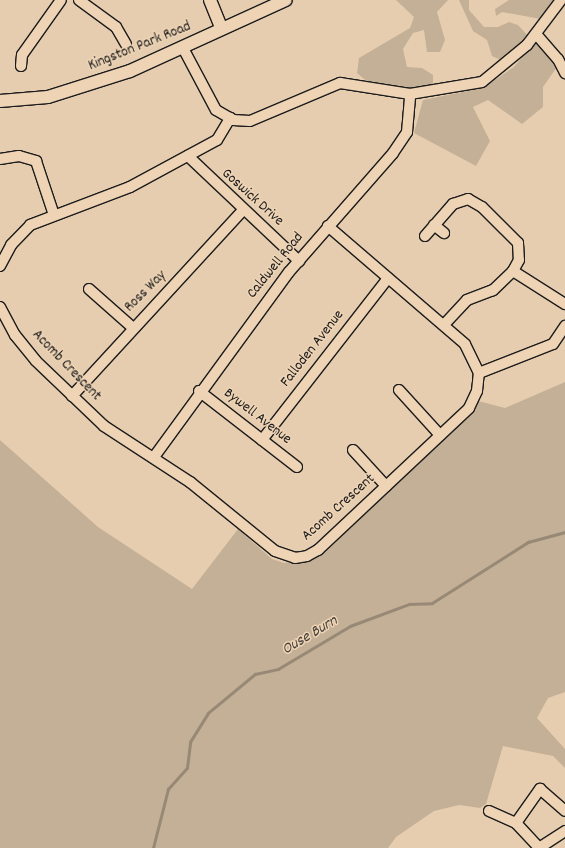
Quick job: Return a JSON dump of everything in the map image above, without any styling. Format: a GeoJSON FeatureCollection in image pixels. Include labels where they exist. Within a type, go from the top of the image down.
{"type":"FeatureCollection","features":[{"type":"Feature","properties":{"kind":"street"},"geometry":{"type":"LineString","coordinates":[[21,66],[22,55],[61,0]]}},
{"type":"Feature","properties":{"kind":"street"},"geometry":{"type":"LineString","coordinates":[[79,0],[116,27],[126,44]]}},
{"type":"Feature","properties":{"kind":"street"},"geometry":{"type":"LineString","coordinates":[[210,0],[222,29]]}},
{"type":"Feature","properties":{"kind":"street","name":"Kingston Park Road"},"geometry":{"type":"LineString","coordinates":[[0,101],[48,97],[74,90],[183,48],[286,0]]}},
{"type":"Feature","properties":{"kind":"street"},"geometry":{"type":"LineString","coordinates":[[183,48],[209,101],[230,118],[256,120],[340,83],[410,94],[482,82],[509,63],[536,34],[561,0]]}},
{"type":"Feature","properties":{"kind":"street"},"geometry":{"type":"LineString","coordinates":[[536,34],[558,58],[565,73]]}},
{"type":"Feature","properties":{"kind":"street","name":"Caldwell Road"},"geometry":{"type":"LineString","coordinates":[[154,457],[199,391],[299,261],[328,226],[369,183],[407,132],[410,94]]}},
{"type":"Feature","properties":{"kind":"street"},"geometry":{"type":"LineString","coordinates":[[0,266],[20,234],[54,215],[130,187],[217,140],[230,118]]}},
{"type":"Feature","properties":{"kind":"street"},"geometry":{"type":"LineString","coordinates":[[0,159],[19,156],[36,161],[54,215]]}},
{"type":"Feature","properties":{"kind":"street","name":"Goswick Drive"},"geometry":{"type":"LineString","coordinates":[[188,156],[243,210],[299,261]]}},
{"type":"Feature","properties":{"kind":"street"},"geometry":{"type":"LineString","coordinates":[[425,236],[460,199],[474,201],[518,243],[519,260],[513,271],[493,290],[467,300],[444,325]]}},
{"type":"Feature","properties":{"kind":"street","name":"Ross Way"},"geometry":{"type":"LineString","coordinates":[[72,396],[132,327],[243,210]]}},
{"type":"Feature","properties":{"kind":"street"},"geometry":{"type":"LineString","coordinates":[[434,225],[444,233]]}},
{"type":"Feature","properties":{"kind":"street"},"geometry":{"type":"LineString","coordinates":[[328,226],[465,344],[479,373],[553,344],[565,326]]}},
{"type":"Feature","properties":{"kind":"street"},"geometry":{"type":"LineString","coordinates":[[513,271],[565,304]]}},
{"type":"Feature","properties":{"kind":"street","name":"Falloden Avenue"},"geometry":{"type":"LineString","coordinates":[[262,440],[388,278]]}},
{"type":"Feature","properties":{"kind":"street"},"geometry":{"type":"LineString","coordinates":[[89,289],[132,327]]}},
{"type":"Feature","properties":{"kind":"street","name":"Acomb Crescent"},"geometry":{"type":"LineString","coordinates":[[0,307],[15,334],[72,396],[104,426],[154,457],[275,551],[295,558],[318,550],[469,408],[477,391],[479,373]]}},
{"type":"Feature","properties":{"kind":"street"},"geometry":{"type":"LineString","coordinates":[[398,390],[440,435]]}},
{"type":"Feature","properties":{"kind":"street","name":"Bywell Avenue"},"geometry":{"type":"LineString","coordinates":[[199,391],[297,467]]}},
{"type":"Feature","properties":{"kind":"street"},"geometry":{"type":"LineString","coordinates":[[353,450],[386,486]]}},
{"type":"Feature","properties":{"kind":"street"},"geometry":{"type":"LineString","coordinates":[[516,823],[540,789],[565,811]]}},
{"type":"Feature","properties":{"kind":"street"},"geometry":{"type":"LineString","coordinates":[[489,810],[516,823],[539,848],[565,831]]}},
{"type":"Feature","properties":{"kind":"shaded area"},"geometry":{"type":"Polygon","coordinates":[[[396,0],[448,0],[437,12],[445,40],[440,52],[427,52],[424,30],[413,33],[403,49],[407,67],[422,68],[433,75],[433,86],[398,90],[369,83],[357,73],[359,58],[410,28],[414,17],[396,0]]]}},
{"type":"Feature","properties":{"kind":"shaded area"},"geometry":{"type":"Polygon","coordinates":[[[459,0],[469,0],[469,10],[484,27],[498,27],[509,22],[518,25],[529,37],[503,61],[492,56],[487,40],[473,31],[459,0]]]}},
{"type":"Feature","properties":{"kind":"shaded area"},"geometry":{"type":"Polygon","coordinates":[[[509,0],[555,0],[541,19],[502,12],[496,16],[495,9],[509,0]]]}},
{"type":"Feature","properties":{"kind":"shaded area"},"geometry":{"type":"Polygon","coordinates":[[[536,40],[557,67],[543,87],[543,107],[522,124],[488,100],[473,107],[490,141],[476,166],[414,133],[423,100],[483,88],[514,67],[536,40]]]}},
{"type":"Feature","properties":{"kind":"shaded area"},"geometry":{"type":"Polygon","coordinates":[[[565,382],[565,692],[548,698],[537,718],[565,749],[565,768],[553,756],[503,746],[486,804],[480,808],[459,805],[434,811],[396,837],[388,848],[0,848],[0,440],[98,527],[192,589],[238,529],[272,559],[284,563],[311,559],[326,552],[478,401],[505,408],[565,382]]]}},
{"type":"Feature","properties":{"kind":"waterway","name":"Ouse Burn"},"geometry":{"type":"LineString","coordinates":[[153,848],[168,789],[187,768],[190,742],[208,713],[255,674],[278,669],[350,626],[409,604],[432,603],[528,542],[565,532]]}}]}
